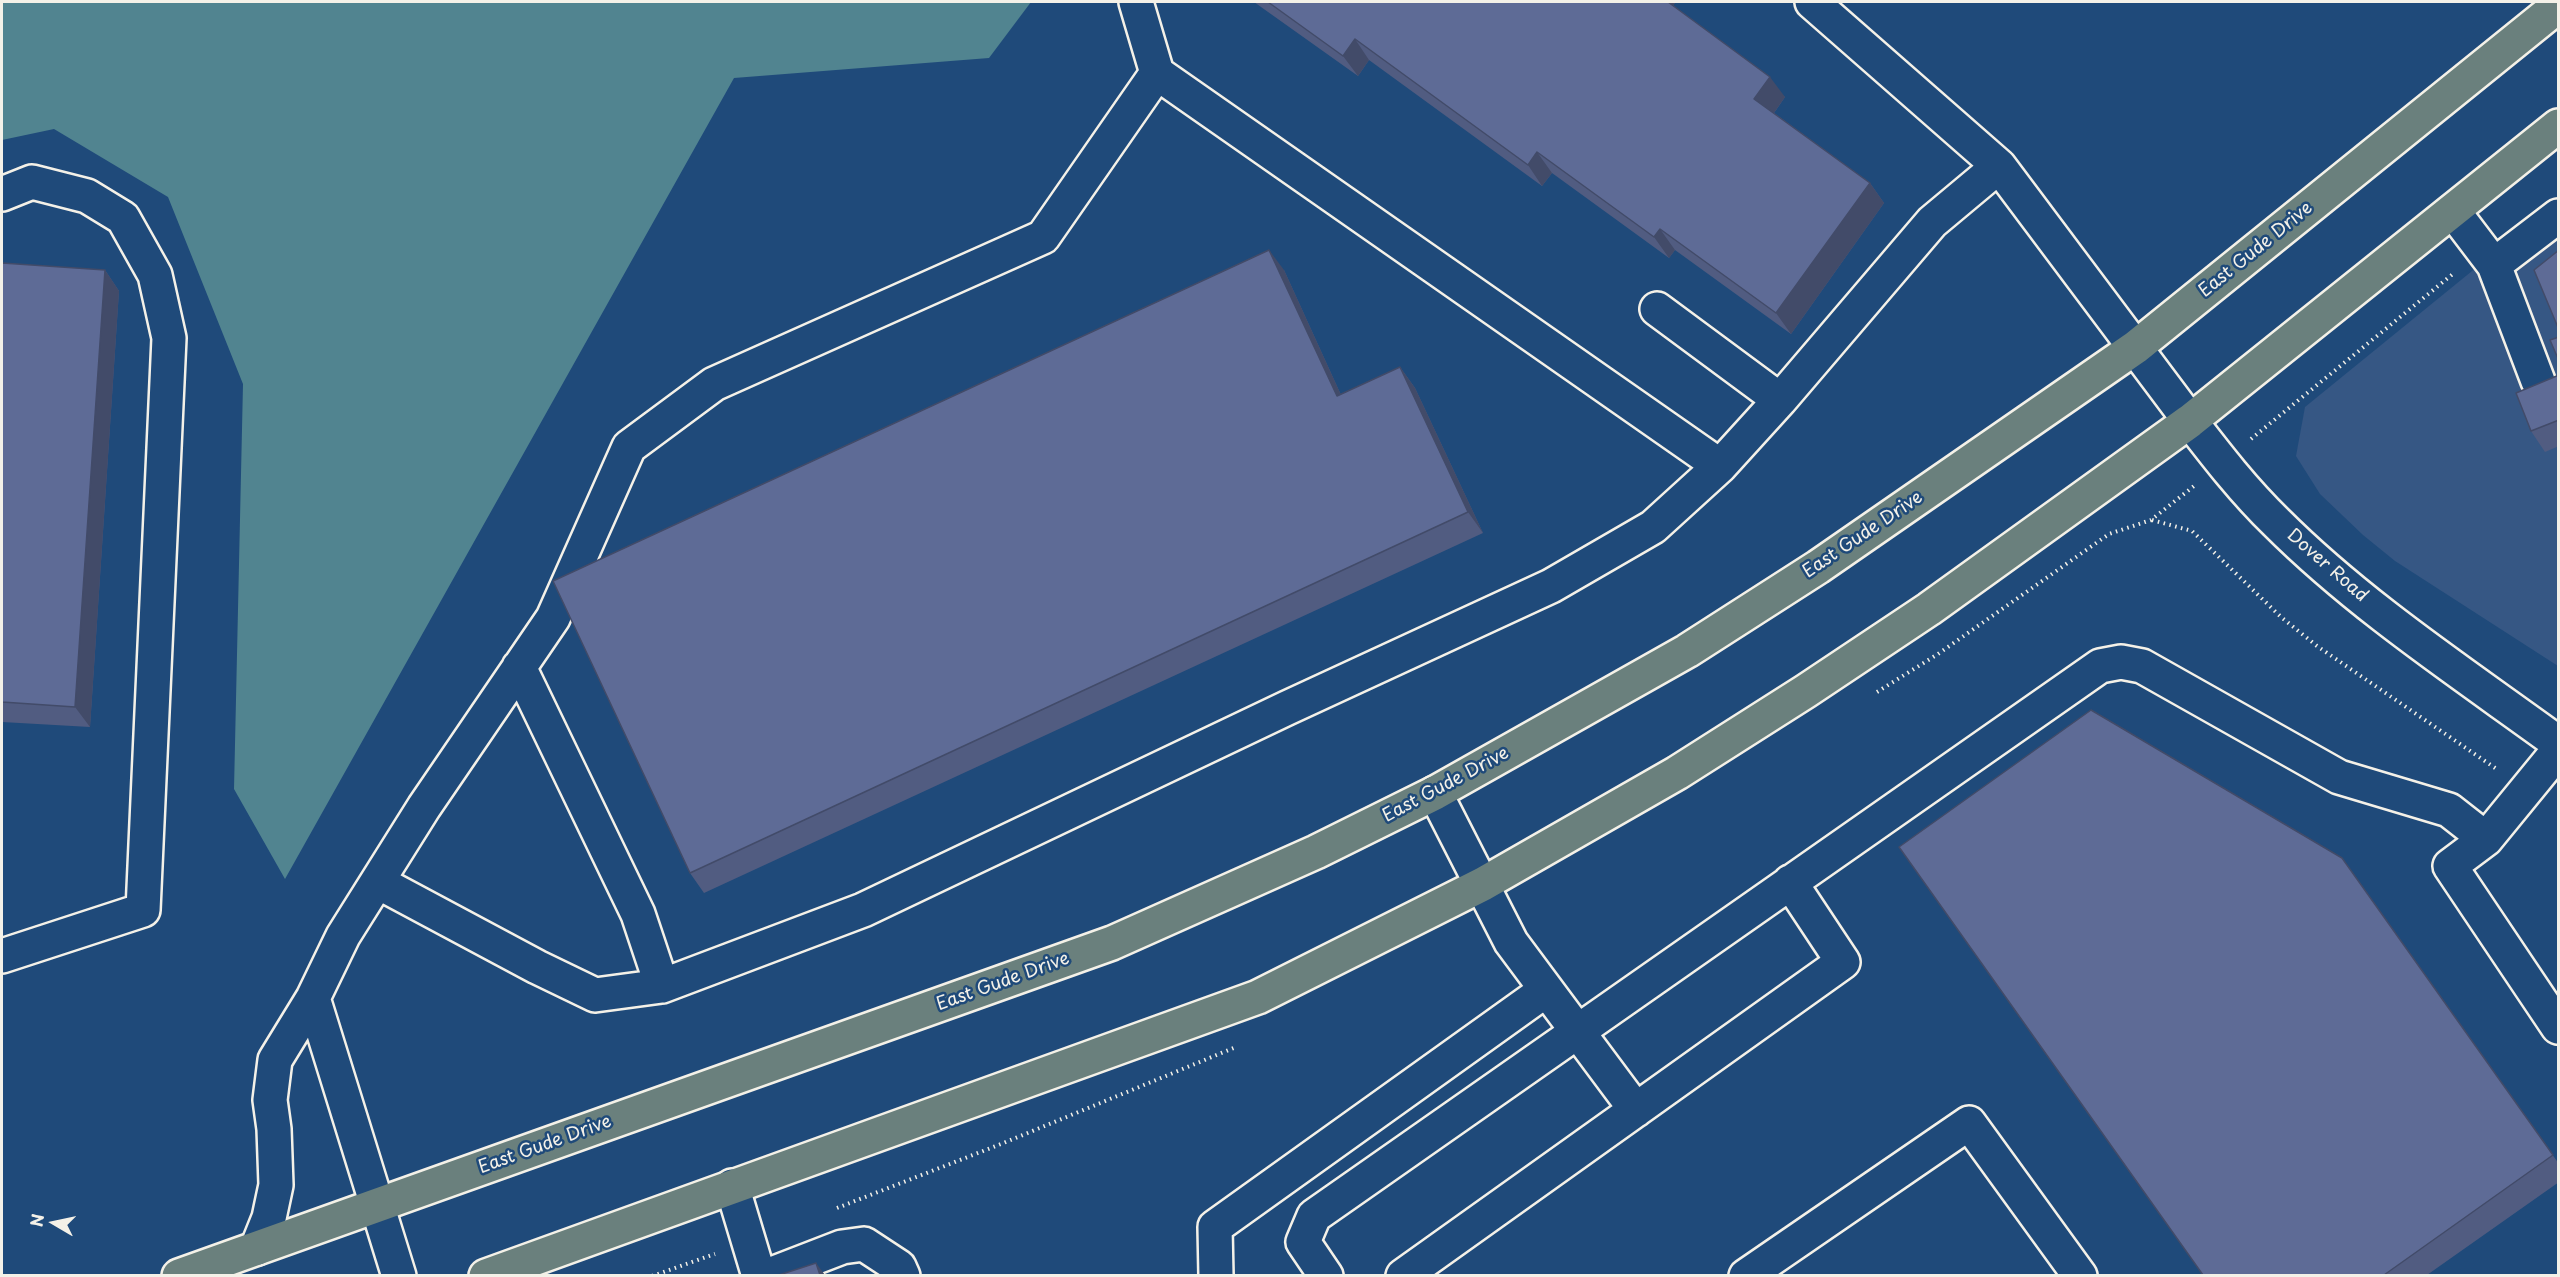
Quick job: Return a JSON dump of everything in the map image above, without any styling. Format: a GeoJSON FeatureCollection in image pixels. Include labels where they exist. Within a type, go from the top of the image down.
{"type":"FeatureCollection","features":[{"type":"Feature","properties":{"kind":"main road","name":"East Gude Drive"},"geometry":{"type":"LineString","coordinates":[[179,1275],[1112,943],[1316,852],[1435,793],[1696,645],[1818,567],[2136,347],[2559,6]]}},
{"type":"Feature","properties":{"kind":"main road"},"geometry":{"type":"LineString","coordinates":[[486,1275],[1258,998],[1483,884],[1677,773],[1806,692],[1929,609],[2190,422],[2559,126]]}},
{"type":"Feature","properties":{"kind":"street"},"geometry":{"type":"LineString","coordinates":[[1136,2],[1157,73],[1720,466]]}},
{"type":"Feature","properties":{"kind":"street","name":"Dover Road"},"geometry":{"type":"LineString","coordinates":[[1812,2],[1999,166],[2190,422],[2222,463],[2276,521],[2380,612],[2559,743]]}},
{"type":"Feature","properties":{"kind":"street"},"geometry":{"type":"LineString","coordinates":[[257,1248],[269,1218],[276,1185],[274,1129],[270,1100],[275,1060],[313,998],[344,936],[424,807],[553,618],[629,447],[714,384],[1043,237],[1157,73]]}},
{"type":"Feature","properties":{"kind":"street"},"geometry":{"type":"LineString","coordinates":[[378,882],[537,967],[595,995],[662,986],[863,910],[1287,708],[1551,586],[1653,527],[1720,466],[1780,400],[1932,222],[1999,166]]}},
{"type":"Feature","properties":{"kind":"street"},"geometry":{"type":"LineString","coordinates":[[2,194],[32,182],[87,196],[123,218],[155,275],[169,338],[143,910],[2,956]]}},
{"type":"Feature","properties":{"kind":"street"},"geometry":{"type":"LineString","coordinates":[[2453,210],[2494,265],[2538,381]]}},
{"type":"Feature","properties":{"kind":"street"},"geometry":{"type":"LineString","coordinates":[[2494,265],[2559,216]]}},
{"type":"Feature","properties":{"kind":"street"},"geometry":{"type":"LineString","coordinates":[[1657,309],[1780,400]]}},
{"type":"Feature","properties":{"kind":"street"},"geometry":{"type":"LineString","coordinates":[[1326,1275],[1303,1242],[1314,1216],[2100,666],[2121,662],[2142,666],[2339,777],[2449,810],[2486,838]]}},
{"type":"Feature","properties":{"kind":"street"},"geometry":{"type":"LineString","coordinates":[[519,667],[638,915],[662,986]]}},
{"type":"Feature","properties":{"kind":"street"},"geometry":{"type":"LineString","coordinates":[[2559,751],[2486,838],[2450,866],[2559,1027]]}},
{"type":"Feature","properties":{"kind":"street"},"geometry":{"type":"LineString","coordinates":[[1435,793],[1511,942],[1636,1110]]}},
{"type":"Feature","properties":{"kind":"street"},"geometry":{"type":"LineString","coordinates":[[1403,1275],[1843,962],[1790,882]]}},
{"type":"Feature","properties":{"kind":"street"},"geometry":{"type":"LineString","coordinates":[[1216,1275],[1215,1227],[1546,990]]}},
{"type":"Feature","properties":{"kind":"street"},"geometry":{"type":"LineString","coordinates":[[313,998],[399,1275]]}},
{"type":"Feature","properties":{"kind":"street"},"geometry":{"type":"LineString","coordinates":[[1746,1275],[1970,1123],[2080,1275]]}},
{"type":"Feature","properties":{"kind":"street"},"geometry":{"type":"LineString","coordinates":[[732,1186],[759,1275]]}},
{"type":"Feature","properties":{"kind":"street"},"geometry":{"type":"LineString","coordinates":[[767,1275],[842,1246],[864,1244],[899,1267],[903,1275]]}},
{"type":"Feature","properties":{"kind":"path"},"geometry":{"type":"LineString","coordinates":[[2151,520],[2192,531],[2281,617],[2317,646],[2526,789]]}},
{"type":"Feature","properties":{"kind":"shaded area"},"geometry":{"type":"Polygon","coordinates":[[[2558,201],[2558,666],[2395,561],[2363,535],[2320,494],[2296,456],[2305,407],[2558,201]]]}},
{"type":"Feature","properties":{"kind":"green space"},"geometry":{"type":"Polygon","coordinates":[[[2,2],[1031,2],[989,58],[734,78],[285,879],[234,789],[243,384],[168,197],[54,129],[2,140],[2,2]]]}},
{"type":"Feature","properties":{"kind":"building"},"geometry":{"type":"Polygon","coordinates":[[[1268,2],[1668,2],[1770,77],[1754,99],[1870,183],[1776,313],[1660,229],[1654,237],[1537,152],[1528,165],[1355,39],[1343,56],[1268,2]]]}},
{"type":"Feature","properties":{"kind":"building"},"geometry":{"type":"Polygon","coordinates":[[[1269,250],[1337,396],[1400,367],[1468,512],[690,873],[553,581],[1269,250]]]}},
{"type":"Feature","properties":{"kind":"building"},"geometry":{"type":"Polygon","coordinates":[[[2559,250],[2559,330],[2534,270],[2559,250]]]}},
{"type":"Feature","properties":{"kind":"building"},"geometry":{"type":"Polygon","coordinates":[[[2,263],[105,270],[75,707],[2,702],[2,263]]]}},
{"type":"Feature","properties":{"kind":"building"},"geometry":{"type":"Polygon","coordinates":[[[2559,337],[2559,361],[2550,340],[2559,337]]]}},
{"type":"Feature","properties":{"kind":"building"},"geometry":{"type":"Polygon","coordinates":[[[2559,375],[2559,420],[2531,431],[2516,393],[2559,375]]]}},
{"type":"Feature","properties":{"kind":"building"},"geometry":{"type":"Polygon","coordinates":[[[2091,710],[2342,858],[2553,1155],[2384,1275],[2203,1275],[1899,847],[2091,710]]]}},
{"type":"Feature","properties":{"kind":"building"},"geometry":{"type":"Polygon","coordinates":[[[816,1263],[820,1275],[779,1275],[816,1263]]]}}]}
